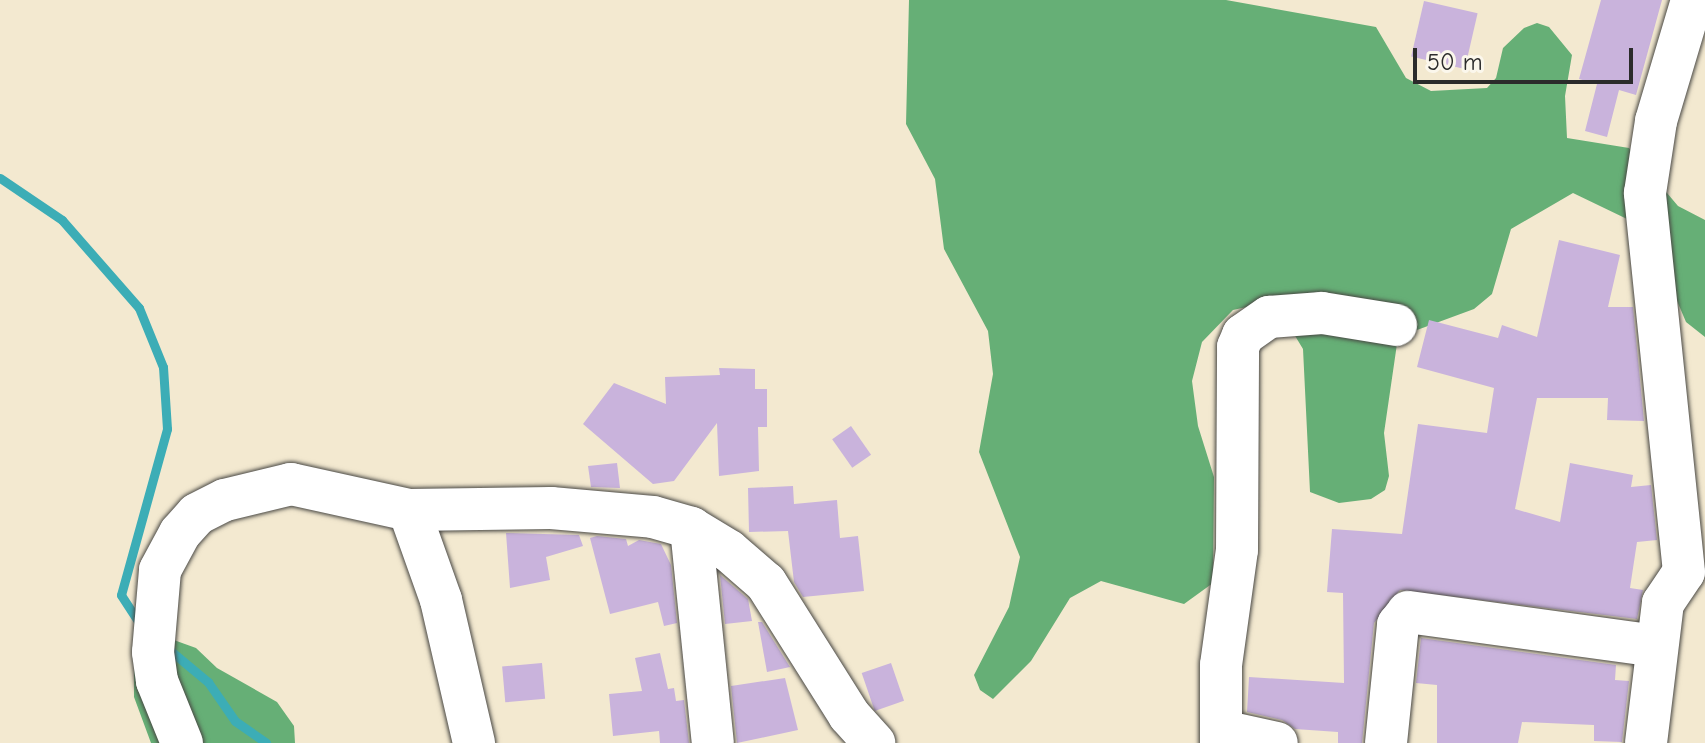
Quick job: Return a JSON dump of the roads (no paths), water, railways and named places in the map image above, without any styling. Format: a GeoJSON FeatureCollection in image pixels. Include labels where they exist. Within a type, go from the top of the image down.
{"type":"FeatureCollection","features":[{"type":"Feature","properties":{"kind":"street"},"geometry":{"type":"LineString","coordinates":[[1646,743],[1663,603],[1695,570],[1645,193],[1656,121],[1692,0]]}},
{"type":"Feature","properties":{"kind":"street"},"geometry":{"type":"LineString","coordinates":[[1277,743],[1222,737],[1221,665],[1237,550],[1238,347],[1243,335],[1269,317],[1322,313],[1396,325]]}},
{"type":"Feature","properties":{"kind":"street"},"geometry":{"type":"LineString","coordinates":[[182,743],[157,681],[153,652],[160,570],[197,514],[225,500],[291,484],[409,510],[551,508],[653,517],[691,528],[766,583],[849,715],[874,743]]}},
{"type":"Feature","properties":{"kind":"street"},"geometry":{"type":"LineString","coordinates":[[409,510],[441,600],[474,743]]}},
{"type":"Feature","properties":{"kind":"street"},"geometry":{"type":"LineString","coordinates":[[691,528],[713,743]]}},
{"type":"Feature","properties":{"kind":"street"},"geometry":{"type":"LineString","coordinates":[[1386,743],[1398,625],[1408,612],[1656,646]]}},
{"type":"Feature","properties":{"kind":"waterway"},"geometry":{"type":"LineString","coordinates":[[0,178],[62,220],[139,308],[163,367],[167,429],[121,595],[142,627]]}},
{"type":"Feature","properties":{"kind":"waterway"},"geometry":{"type":"LineString","coordinates":[[166,647],[208,682],[235,721],[266,743]]}}]}
